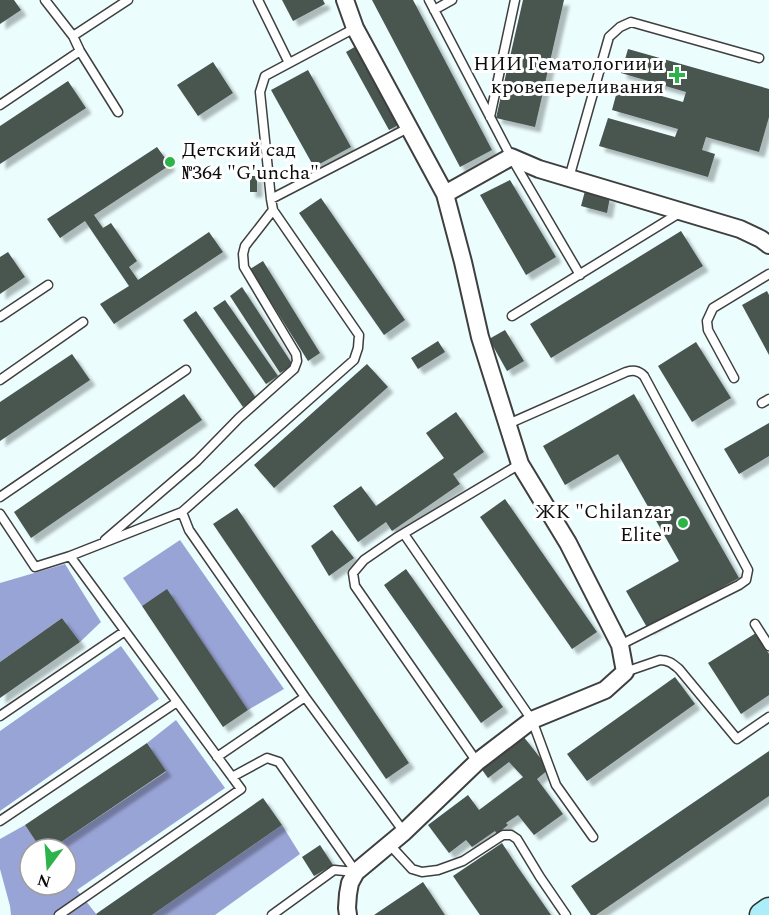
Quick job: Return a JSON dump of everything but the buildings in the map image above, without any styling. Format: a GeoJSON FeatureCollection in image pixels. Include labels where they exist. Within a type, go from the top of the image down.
{"type":"FeatureCollection","features":[{"type":"Feature","properties":{"kind":"main road"},"geometry":{"type":"LineString","coordinates":[[762,915],[769,910]]}},
{"type":"Feature","properties":{"kind":"street"},"geometry":{"type":"LineString","coordinates":[[345,0],[355,28],[445,194],[480,337],[520,464],[568,543],[620,645],[625,672],[605,690],[532,720],[477,762],[404,832],[356,872],[350,883],[348,915]]}},
{"type":"Feature","properties":{"kind":"street"},"geometry":{"type":"LineString","coordinates":[[445,194],[511,157],[539,169],[740,229],[769,245]]}},
{"type":"Feature","properties":{"kind":"lane"},"geometry":{"type":"LineString","coordinates":[[45,0],[73,36],[118,112]]}},
{"type":"Feature","properties":{"kind":"lane"},"geometry":{"type":"LineString","coordinates":[[73,36],[128,0]]}},
{"type":"Feature","properties":{"kind":"lane"},"geometry":{"type":"LineString","coordinates":[[258,0],[289,63]]}},
{"type":"Feature","properties":{"kind":"lane"},"geometry":{"type":"LineString","coordinates":[[429,0],[511,157],[580,275]]}},
{"type":"Feature","properties":{"kind":"lane"},"geometry":{"type":"LineString","coordinates":[[434,10],[452,0]]}},
{"type":"Feature","properties":{"kind":"lane"},"geometry":{"type":"LineString","coordinates":[[490,117],[514,0]]}},
{"type":"Feature","properties":{"kind":"lane"},"geometry":{"type":"LineString","coordinates":[[569,178],[609,37],[620,27],[631,22],[759,58]]}},
{"type":"Feature","properties":{"kind":"lane"},"geometry":{"type":"LineString","coordinates":[[0,514],[35,567],[70,556],[182,512],[354,360],[359,335],[273,210],[260,92],[265,76],[355,28]]}},
{"type":"Feature","properties":{"kind":"lane"},"geometry":{"type":"LineString","coordinates":[[0,105],[80,51]]}},
{"type":"Feature","properties":{"kind":"lane"},"geometry":{"type":"LineString","coordinates":[[271,199],[410,128]]}},
{"type":"Feature","properties":{"kind":"lane"},"geometry":{"type":"LineString","coordinates":[[100,544],[197,461],[239,418],[294,369],[297,361],[296,354],[244,267],[245,246],[273,210]]}},
{"type":"Feature","properties":{"kind":"lane"},"geometry":{"type":"LineString","coordinates":[[512,316],[681,212]]}},
{"type":"Feature","properties":{"kind":"lane"},"geometry":{"type":"LineString","coordinates":[[734,378],[708,330],[707,321],[713,308],[769,274]]}},
{"type":"Feature","properties":{"kind":"lane"},"geometry":{"type":"LineString","coordinates":[[0,317],[48,285]]}},
{"type":"Feature","properties":{"kind":"lane"},"geometry":{"type":"LineString","coordinates":[[0,380],[83,322]]}},
{"type":"Feature","properties":{"kind":"lane"},"geometry":{"type":"LineString","coordinates":[[0,498],[186,369]]}},
{"type":"Feature","properties":{"kind":"lane"},"geometry":{"type":"LineString","coordinates":[[508,424],[631,370],[641,373],[748,570],[746,580],[739,585],[620,645]]}},
{"type":"Feature","properties":{"kind":"lane"},"geometry":{"type":"LineString","coordinates":[[477,762],[355,586],[353,573],[364,560],[520,464]]}},
{"type":"Feature","properties":{"kind":"lane"},"geometry":{"type":"LineString","coordinates":[[182,512],[189,530],[305,697],[404,832]]}},
{"type":"Feature","properties":{"kind":"lane"},"geometry":{"type":"LineString","coordinates":[[404,534],[532,720],[556,785],[593,837]]}},
{"type":"Feature","properties":{"kind":"lane"},"geometry":{"type":"LineString","coordinates":[[59,915],[241,789],[70,556]]}},
{"type":"Feature","properties":{"kind":"lane"},"geometry":{"type":"LineString","coordinates":[[755,624],[769,646]]}},
{"type":"Feature","properties":{"kind":"lane"},"geometry":{"type":"LineString","coordinates":[[0,716],[125,631]]}},
{"type":"Feature","properties":{"kind":"lane"},"geometry":{"type":"LineString","coordinates":[[625,672],[660,660],[670,662],[679,669],[737,739],[769,717]]}},
{"type":"Feature","properties":{"kind":"lane"},"geometry":{"type":"LineString","coordinates":[[217,757],[305,697]]}},
{"type":"Feature","properties":{"kind":"lane"},"geometry":{"type":"LineString","coordinates":[[0,821],[177,702]]}},
{"type":"Feature","properties":{"kind":"lane"},"geometry":{"type":"LineString","coordinates":[[232,777],[267,758],[279,762],[356,872]]}},
{"type":"Feature","properties":{"kind":"lane"},"geometry":{"type":"LineString","coordinates":[[389,844],[412,869],[422,872],[438,870],[463,861],[503,835],[511,835],[517,839],[566,915]]}},
{"type":"Feature","properties":{"kind":"lane"},"geometry":{"type":"LineString","coordinates":[[272,915],[334,870],[356,872]]}},
{"type":"Feature","properties":{"kind":"shaded area"},"geometry":{"type":"Polygon","coordinates":[[[180,540],[284,689],[248,710],[167,590],[142,606],[123,578],[180,540]]]}},
{"type":"Feature","properties":{"kind":"shaded area"},"geometry":{"type":"Polygon","coordinates":[[[65,564],[101,622],[80,642],[62,618],[0,662],[0,583],[65,564]]]}},
{"type":"Feature","properties":{"kind":"shaded area"},"geometry":{"type":"Polygon","coordinates":[[[121,646],[159,699],[0,811],[0,731],[121,646]]]}},
{"type":"Feature","properties":{"kind":"shaded area"},"geometry":{"type":"Polygon","coordinates":[[[176,720],[225,788],[78,889],[78,837],[69,837],[166,772],[147,743],[176,720]]]}},
{"type":"Feature","properties":{"kind":"shaded area"},"geometry":{"type":"Polygon","coordinates":[[[25,825],[33,837],[18,837],[18,897],[78,897],[78,891],[97,915],[11,915],[0,869],[0,839],[25,825]]]}},
{"type":"Feature","properties":{"kind":"shaded area"},"geometry":{"type":"Polygon","coordinates":[[[282,825],[300,854],[215,915],[152,915],[282,825]]]}},
{"type":"Feature","properties":{"kind":"place","name":"НИИ Гематологии и кровепереливания"},"geometry":{"type":"Point","coordinates":[677,75]}},
{"type":"Feature","properties":{"kind":"place","name":"Детский сад №364 \"G'uncha\""},"geometry":{"type":"Point","coordinates":[170,162]}},
{"type":"Feature","properties":{"kind":"place","name":"ЖК \"Chilanzar Elite\""},"geometry":{"type":"Point","coordinates":[683,523]}}]}
